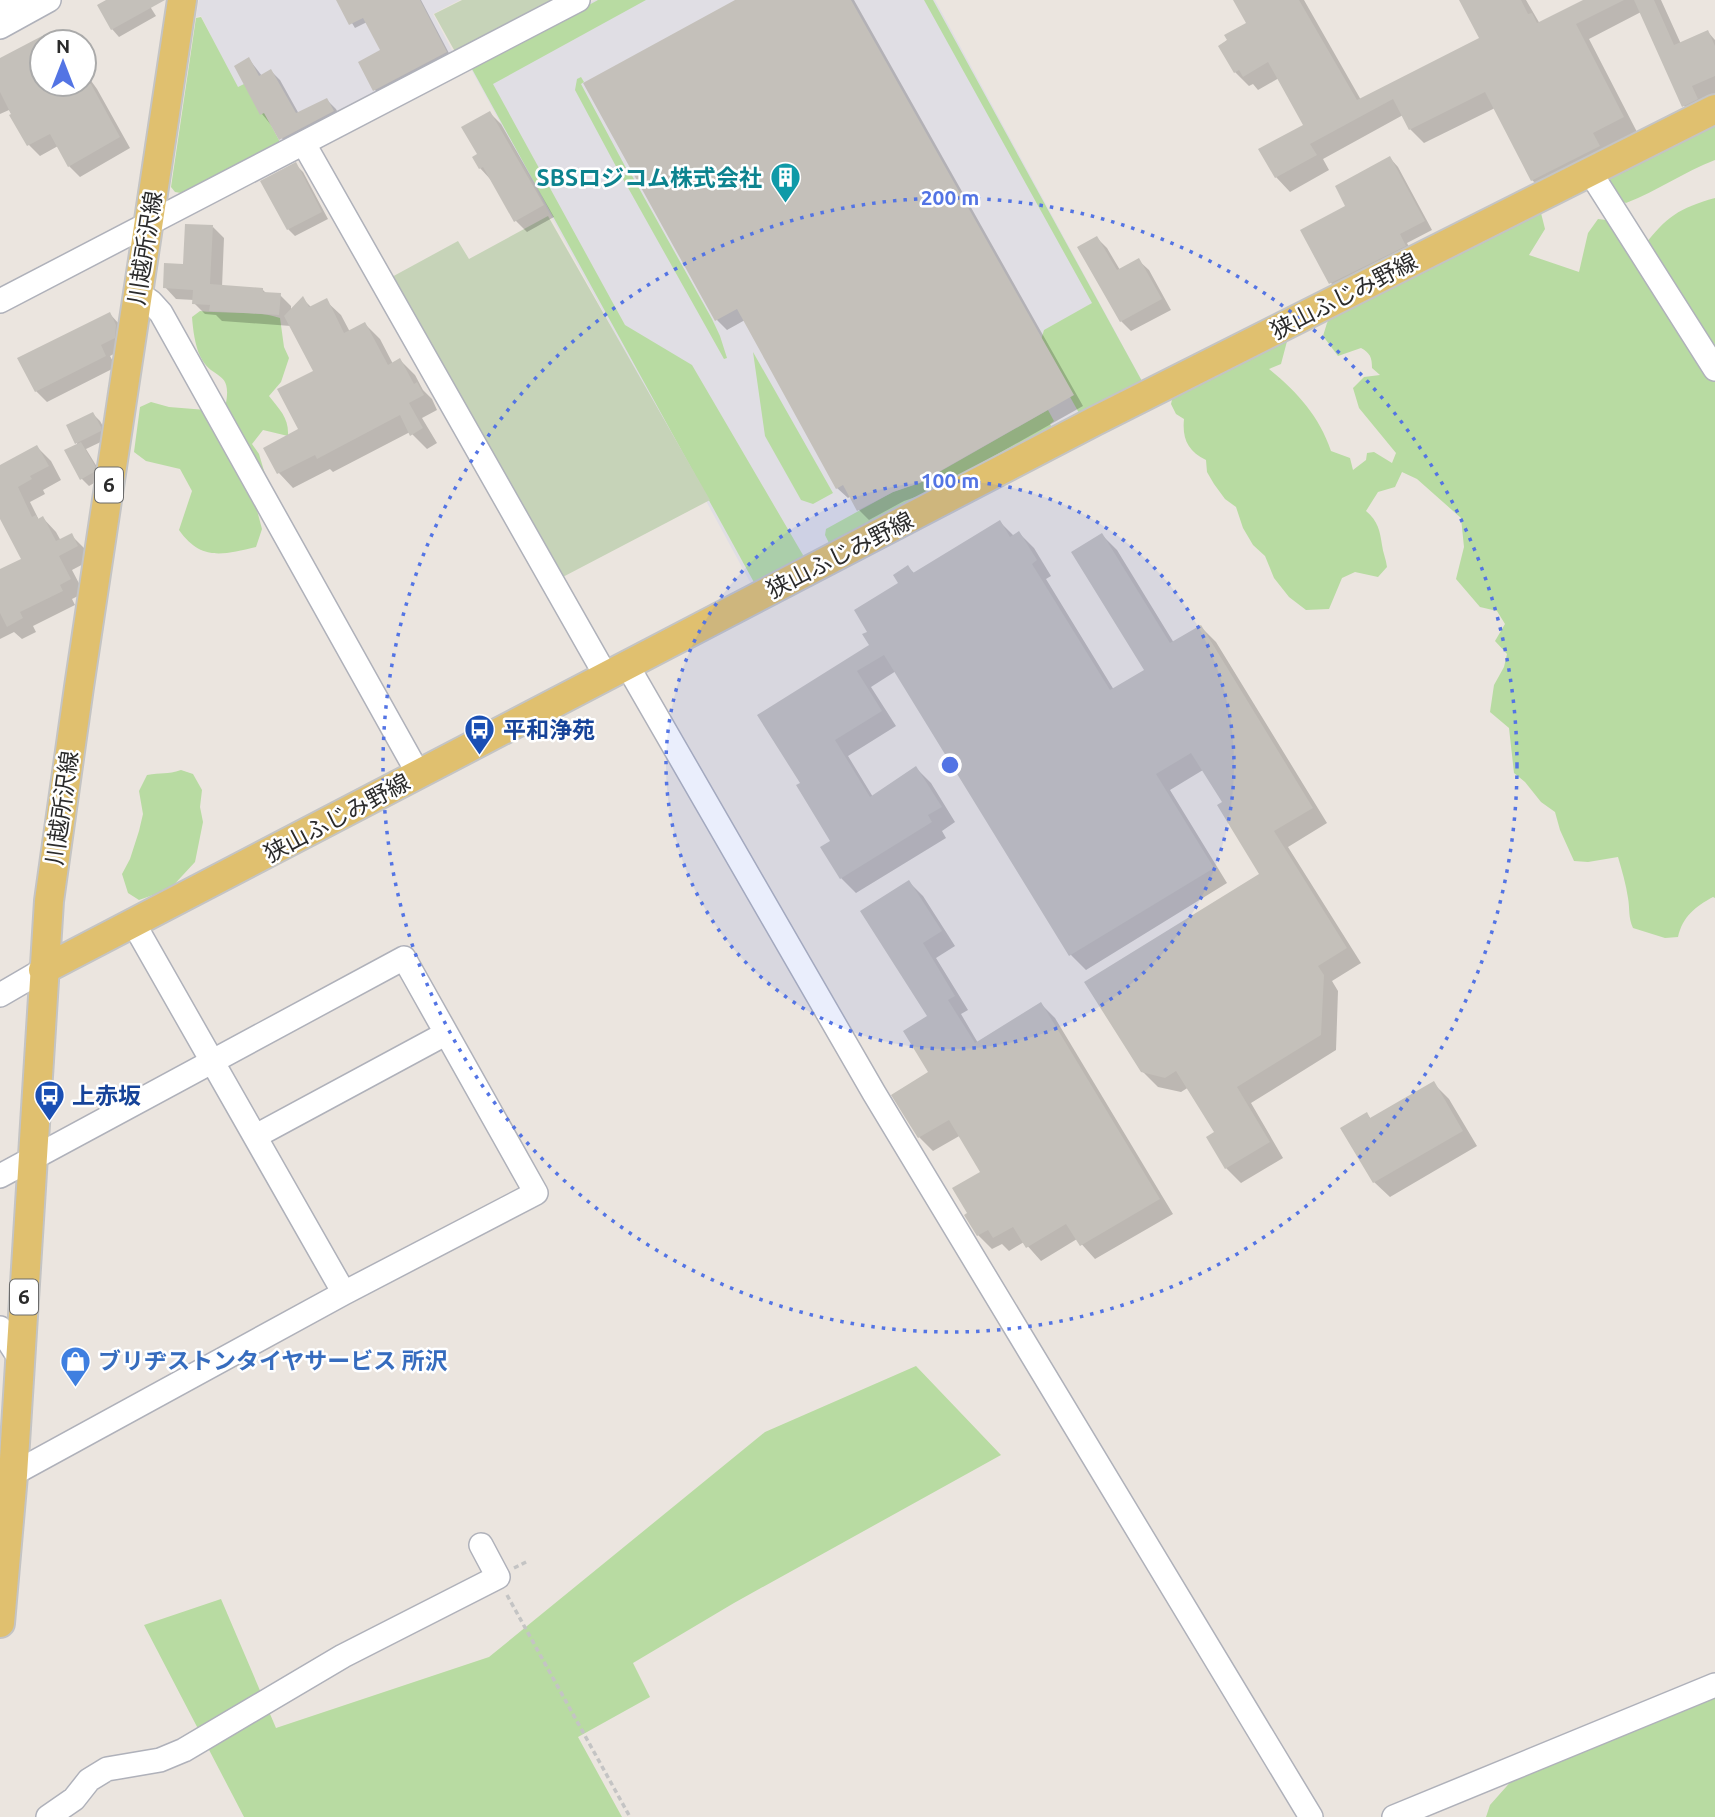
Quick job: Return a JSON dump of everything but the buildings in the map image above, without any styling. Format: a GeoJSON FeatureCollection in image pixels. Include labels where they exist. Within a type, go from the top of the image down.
{"type":"FeatureCollection","features":[{"type":"Feature","properties":{"kind":"main road","name":"川越所沢線"},"geometry":{"type":"LineString","coordinates":[[0,1623],[6,1478],[20,1359],[43,970],[59,821],[182,0]]}},
{"type":"Feature","properties":{"kind":"main road","name":"狭山ふじみ野線"},"geometry":{"type":"LineString","coordinates":[[43,970],[1087,426],[1715,109]]}},
{"type":"Feature","properties":{"kind":"street"},"geometry":{"type":"LineString","coordinates":[[0,7],[14,0]]}},
{"type":"Feature","properties":{"kind":"street"},"geometry":{"type":"LineString","coordinates":[[0,27],[49,0]]}},
{"type":"Feature","properties":{"kind":"street"},"geometry":{"type":"LineString","coordinates":[[0,301],[578,0]]}},
{"type":"Feature","properties":{"kind":"street"},"geometry":{"type":"LineString","coordinates":[[304,144],[617,671],[1311,1817]]}},
{"type":"Feature","properties":{"kind":"street"},"geometry":{"type":"LineString","coordinates":[[1590,172],[1715,369]]}},
{"type":"Feature","properties":{"kind":"street"},"geometry":{"type":"LineString","coordinates":[[138,293],[161,313],[419,775]]}},
{"type":"Feature","properties":{"kind":"street"},"geometry":{"type":"LineString","coordinates":[[134,924],[344,1293]]}},
{"type":"Feature","properties":{"kind":"street"},"geometry":{"type":"LineString","coordinates":[[0,1176],[404,958],[536,1193],[344,1293],[6,1478]]}},
{"type":"Feature","properties":{"kind":"street"},"geometry":{"type":"LineString","coordinates":[[0,995],[43,970]]}},
{"type":"Feature","properties":{"kind":"street"},"geometry":{"type":"LineString","coordinates":[[256,1136],[446,1034]]}},
{"type":"Feature","properties":{"kind":"street"},"geometry":{"type":"LineString","coordinates":[[0,1328],[20,1359]]}},
{"type":"Feature","properties":{"kind":"street"},"geometry":{"type":"LineString","coordinates":[[48,1817],[74,1799],[89,1780],[107,1769],[160,1760],[184,1750],[343,1656],[498,1577],[481,1545]]}},
{"type":"Feature","properties":{"kind":"street"},"geometry":{"type":"LineString","coordinates":[[1394,1817],[1442,1809],[1715,1685]]}},
{"type":"Feature","properties":{"kind":"path"},"geometry":{"type":"LineString","coordinates":[[498,1577],[630,1817]]}},
{"type":"Feature","properties":{"kind":"shaded area"},"geometry":{"type":"Polygon","coordinates":[[[199,0],[460,0],[433,14],[455,56],[268,150],[201,16],[196,17],[199,0]]]}},
{"type":"Feature","properties":{"kind":"shaded area"},"geometry":{"type":"Polygon","coordinates":[[[595,0],[935,0],[1142,381],[755,591],[470,67],[595,0]]]}},
{"type":"Feature","properties":{"kind":"green space"},"geometry":{"type":"Polygon","coordinates":[[[462,0],[569,0],[458,57],[434,14],[462,0]]]}},
{"type":"Feature","properties":{"kind":"green space"},"geometry":{"type":"Polygon","coordinates":[[[598,0],[646,0],[493,84],[625,325],[692,365],[803,555],[801,561],[756,586],[472,69],[598,0]]]}},
{"type":"Feature","properties":{"kind":"green space"},"geometry":{"type":"Polygon","coordinates":[[[924,0],[933,0],[1143,383],[1084,415],[1079,413],[1040,343],[1044,330],[1092,303],[924,0]]]}},
{"type":"Feature","properties":{"kind":"green space"},"geometry":{"type":"Polygon","coordinates":[[[201,17],[238,87],[248,82],[280,142],[181,193],[175,192],[171,187],[196,18],[201,17]]]}},
{"type":"Feature","properties":{"kind":"green space"},"geometry":{"type":"Polygon","coordinates":[[[581,77],[584,82],[581,84],[626,168],[619,172],[575,90],[577,79],[581,77]]]}},
{"type":"Feature","properties":{"kind":"green space"},"geometry":{"type":"Polygon","coordinates":[[[1715,120],[1715,160],[1626,203],[1614,196],[1607,186],[1608,176],[1715,120]]]}},
{"type":"Feature","properties":{"kind":"green space"},"geometry":{"type":"Polygon","coordinates":[[[630,172],[712,319],[727,358],[724,359],[622,177],[630,172]]]}},
{"type":"Feature","properties":{"kind":"green space"},"geometry":{"type":"Polygon","coordinates":[[[1715,198],[1715,898],[1691,913],[1683,923],[1678,937],[1665,938],[1633,928],[1618,857],[1588,862],[1574,861],[1555,812],[1541,802],[1514,773],[1509,728],[1490,712],[1494,685],[1504,667],[1507,654],[1495,641],[1505,624],[1497,611],[1480,607],[1456,579],[1464,547],[1461,518],[1417,479],[1402,472],[1395,487],[1378,492],[1366,511],[1378,526],[1387,567],[1378,577],[1355,572],[1342,578],[1329,609],[1306,610],[1289,597],[1274,578],[1265,556],[1253,545],[1243,528],[1236,507],[1225,499],[1207,472],[1206,460],[1188,444],[1184,433],[1184,419],[1176,414],[1171,404],[1174,391],[1224,361],[1243,364],[1252,349],[1290,330],[1281,364],[1269,369],[1306,406],[1331,451],[1350,458],[1353,470],[1366,460],[1367,453],[1374,452],[1392,463],[1396,453],[1359,408],[1353,388],[1364,377],[1380,375],[1372,368],[1370,356],[1364,350],[1361,348],[1338,356],[1323,336],[1334,311],[1540,209],[1545,229],[1529,255],[1579,272],[1588,233],[1598,219],[1615,221],[1644,246],[1674,215],[1715,198]]]}},
{"type":"Feature","properties":{"kind":"green space"},"geometry":{"type":"Polygon","coordinates":[[[548,216],[710,500],[559,579],[390,278],[458,241],[469,259],[548,216]]]}},
{"type":"Feature","properties":{"kind":"green space"},"geometry":{"type":"Polygon","coordinates":[[[200,311],[251,313],[280,318],[284,347],[289,358],[281,382],[269,396],[285,419],[288,436],[263,430],[252,444],[259,454],[267,481],[254,499],[262,529],[256,547],[233,552],[204,551],[187,540],[179,530],[192,491],[180,469],[146,461],[134,452],[140,407],[151,402],[169,407],[206,410],[226,403],[224,380],[205,364],[197,347],[192,317],[200,311]]]}},
{"type":"Feature","properties":{"kind":"green space"},"geometry":{"type":"Polygon","coordinates":[[[753,352],[833,493],[813,504],[801,500],[765,436],[753,352]]]}},
{"type":"Feature","properties":{"kind":"green space"},"geometry":{"type":"Polygon","coordinates":[[[1048,410],[1054,421],[1050,424],[1053,429],[832,549],[825,535],[826,529],[893,492],[920,483],[1048,410]]]}},
{"type":"Feature","properties":{"kind":"green space"},"geometry":{"type":"Polygon","coordinates":[[[181,770],[193,774],[202,790],[200,807],[203,822],[195,862],[170,889],[139,900],[128,893],[122,874],[130,859],[143,814],[139,791],[147,775],[181,770]]]}},
{"type":"Feature","properties":{"kind":"green space"},"geometry":{"type":"Polygon","coordinates":[[[916,1366],[1001,1455],[734,1603],[633,1663],[650,1697],[578,1737],[622,1817],[244,1817],[144,1625],[221,1599],[276,1728],[489,1657],[765,1432],[916,1366]]]}},
{"type":"Feature","properties":{"kind":"green space"},"geometry":{"type":"Polygon","coordinates":[[[1715,1693],[1715,1817],[1486,1817],[1490,1805],[1514,1778],[1715,1693]]]}},
{"type":"Feature","properties":{"kind":"place","name":"SBSロジコム株式会社"},"geometry":{"type":"Point","coordinates":[785,205]}},
{"type":"Feature","properties":{"kind":"place","name":"平和浄苑"},"geometry":{"type":"Point","coordinates":[480,757]}},
{"type":"Feature","properties":{"kind":"place","name":"上赤坂"},"geometry":{"type":"Point","coordinates":[49,1123]}},
{"type":"Feature","properties":{"kind":"place","name":"ブリヂストンタイヤサービス 所沢"},"geometry":{"type":"Point","coordinates":[75,1388]}}]}
